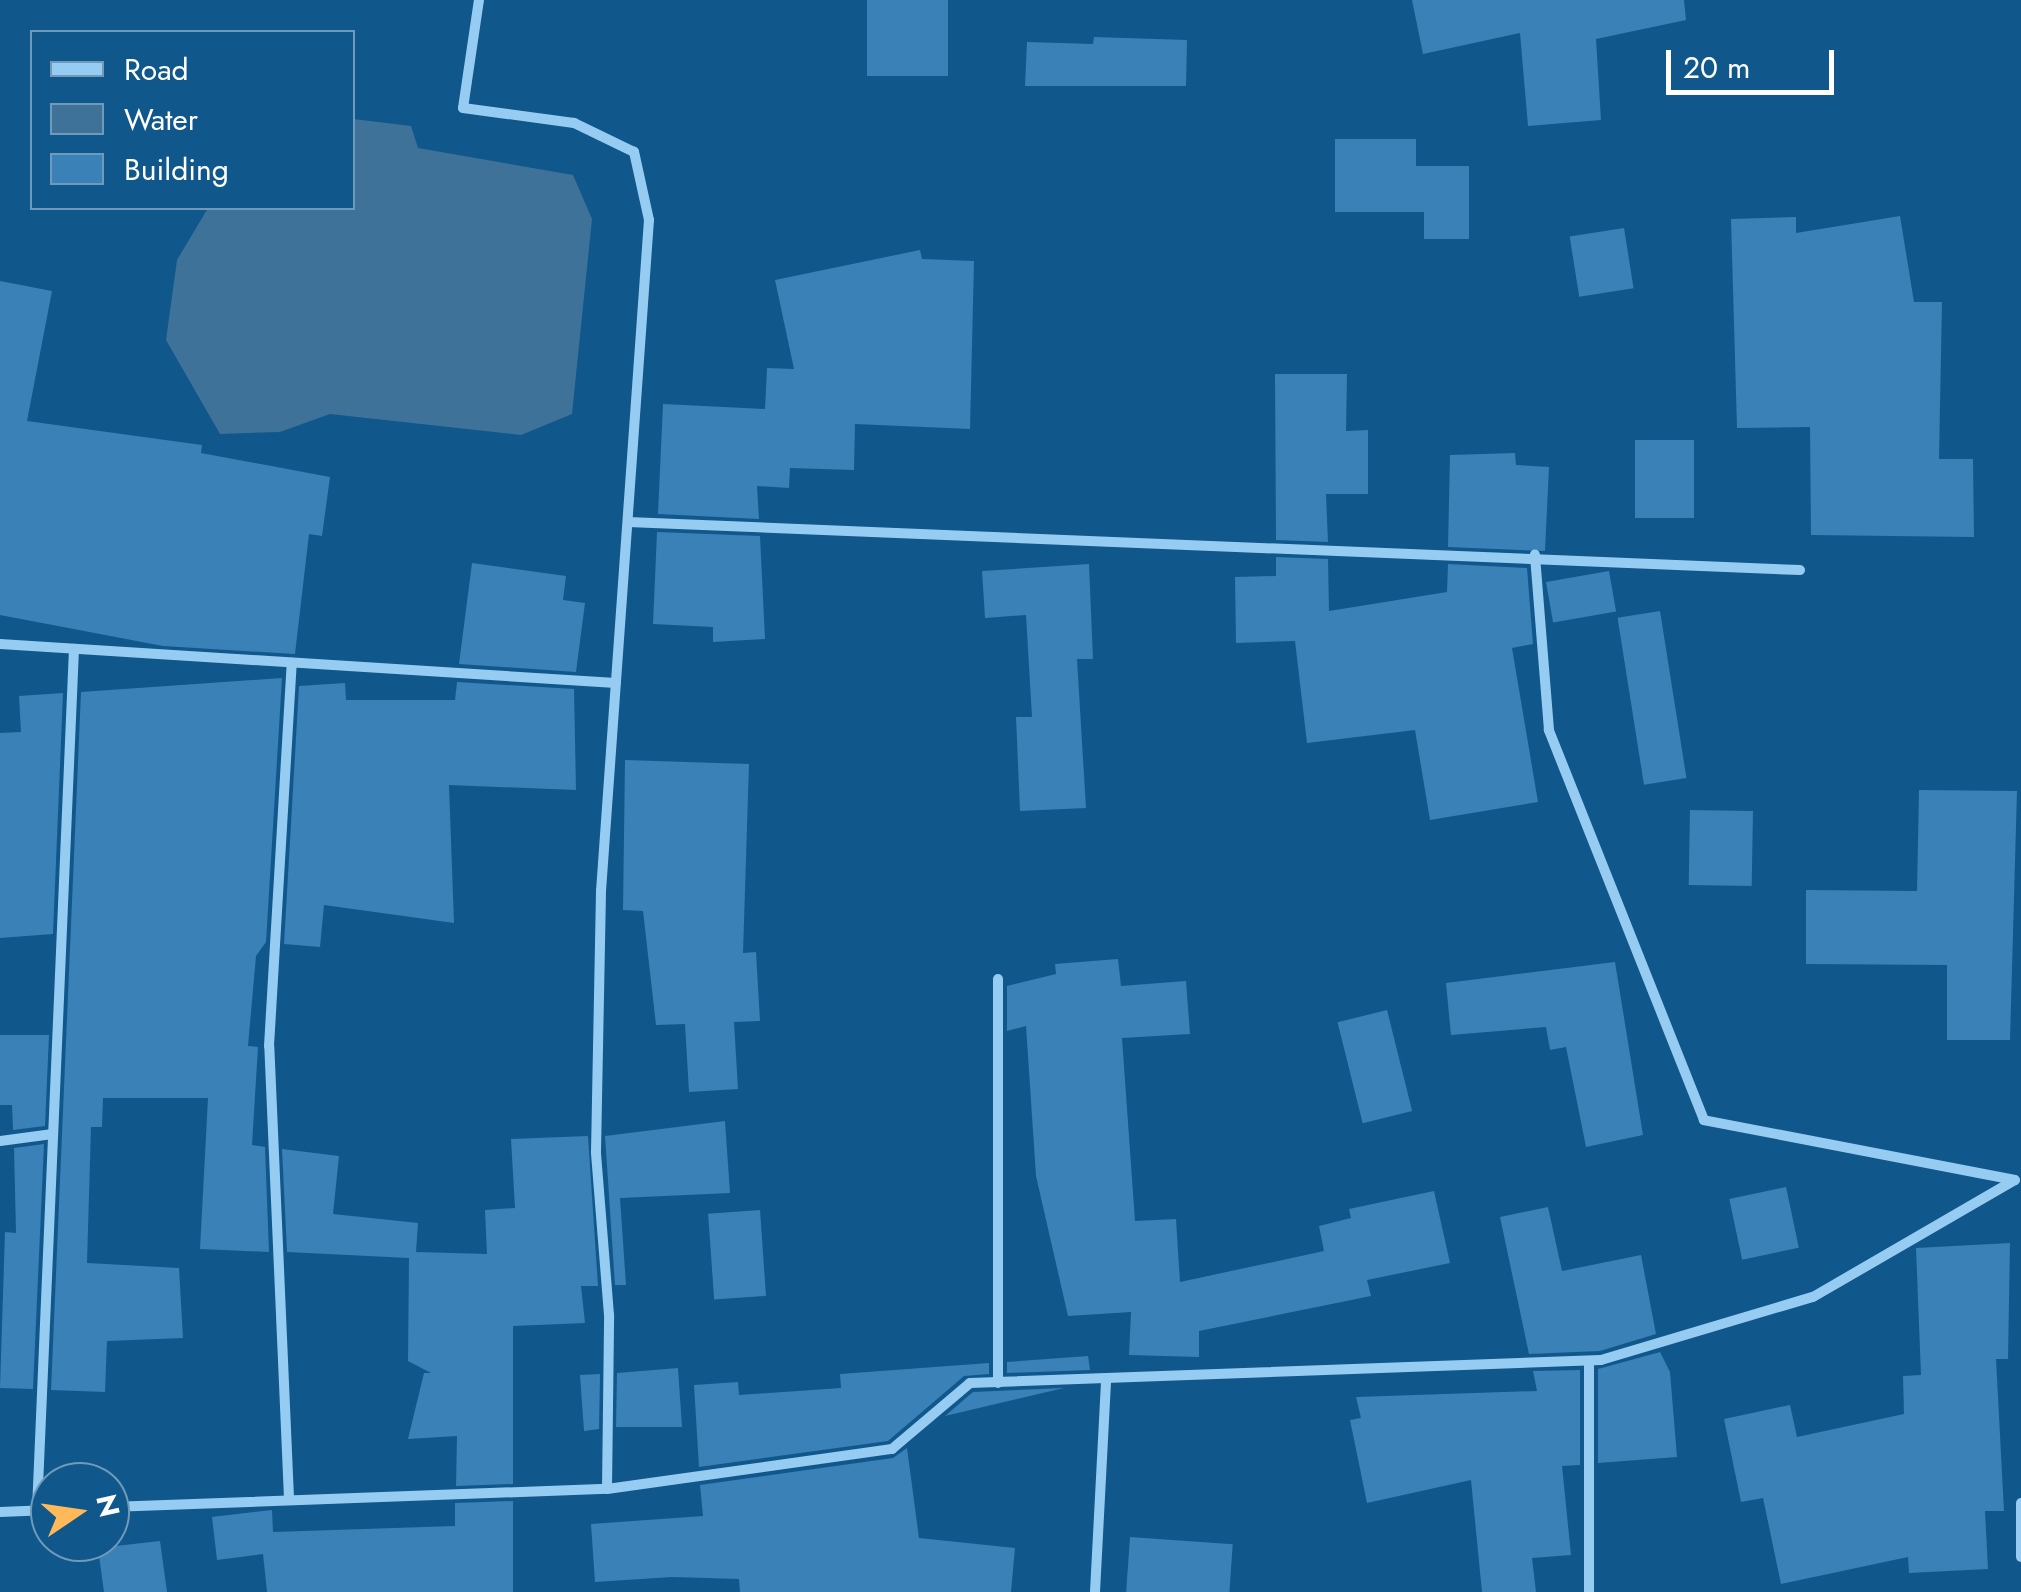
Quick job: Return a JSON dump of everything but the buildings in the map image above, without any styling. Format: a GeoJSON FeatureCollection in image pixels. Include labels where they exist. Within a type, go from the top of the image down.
{"type":"FeatureCollection","features":[{"type":"Feature","properties":{"kind":"street"},"geometry":{"type":"LineString","coordinates":[[478,0],[463,108],[574,124],[634,152],[650,220],[616,683],[596,1152],[609,1314],[607,1490]]}},
{"type":"Feature","properties":{"kind":"street"},"geometry":{"type":"LineString","coordinates":[[628,522],[1535,555],[1800,570]]}},
{"type":"Feature","properties":{"kind":"street"},"geometry":{"type":"LineString","coordinates":[[1535,555],[1549,730],[1704,1120],[2018,1180]]}},
{"type":"Feature","properties":{"kind":"street"},"geometry":{"type":"LineString","coordinates":[[0,644],[616,683]]}},
{"type":"Feature","properties":{"kind":"street"},"geometry":{"type":"LineString","coordinates":[[39,1462],[74,649]]}},
{"type":"Feature","properties":{"kind":"street"},"geometry":{"type":"LineString","coordinates":[[288,1498],[269,1046],[292,663]]}},
{"type":"Feature","properties":{"kind":"street"},"geometry":{"type":"LineString","coordinates":[[998,979],[998,1383]]}},
{"type":"Feature","properties":{"kind":"street"},"geometry":{"type":"LineString","coordinates":[[0,1140],[53,1134]]}},
{"type":"Feature","properties":{"kind":"street"},"geometry":{"type":"LineString","coordinates":[[130,1506],[607,1490],[892,1449],[970,1383],[1589,1360],[1813,1297],[2018,1180]]}},
{"type":"Feature","properties":{"kind":"street"},"geometry":{"type":"LineString","coordinates":[[1589,1360],[1589,1592]]}},
{"type":"Feature","properties":{"kind":"street"},"geometry":{"type":"LineString","coordinates":[[1095,1592],[1106,1380]]}},
{"type":"Feature","properties":{"kind":"street"},"geometry":{"type":"LineString","coordinates":[[2021,1503],[2021,1557]]}},
{"type":"Feature","properties":{"kind":"street"},"geometry":{"type":"LineString","coordinates":[[0,1512],[30,1510]]}},
{"type":"Feature","properties":{"kind":"water"},"geometry":{"type":"Polygon","coordinates":[[[355,119],[411,126],[418,148],[573,175],[592,219],[572,414],[521,435],[330,414],[280,432],[220,434],[166,340],[177,260],[207,210],[355,210],[355,119]]]}}]}
